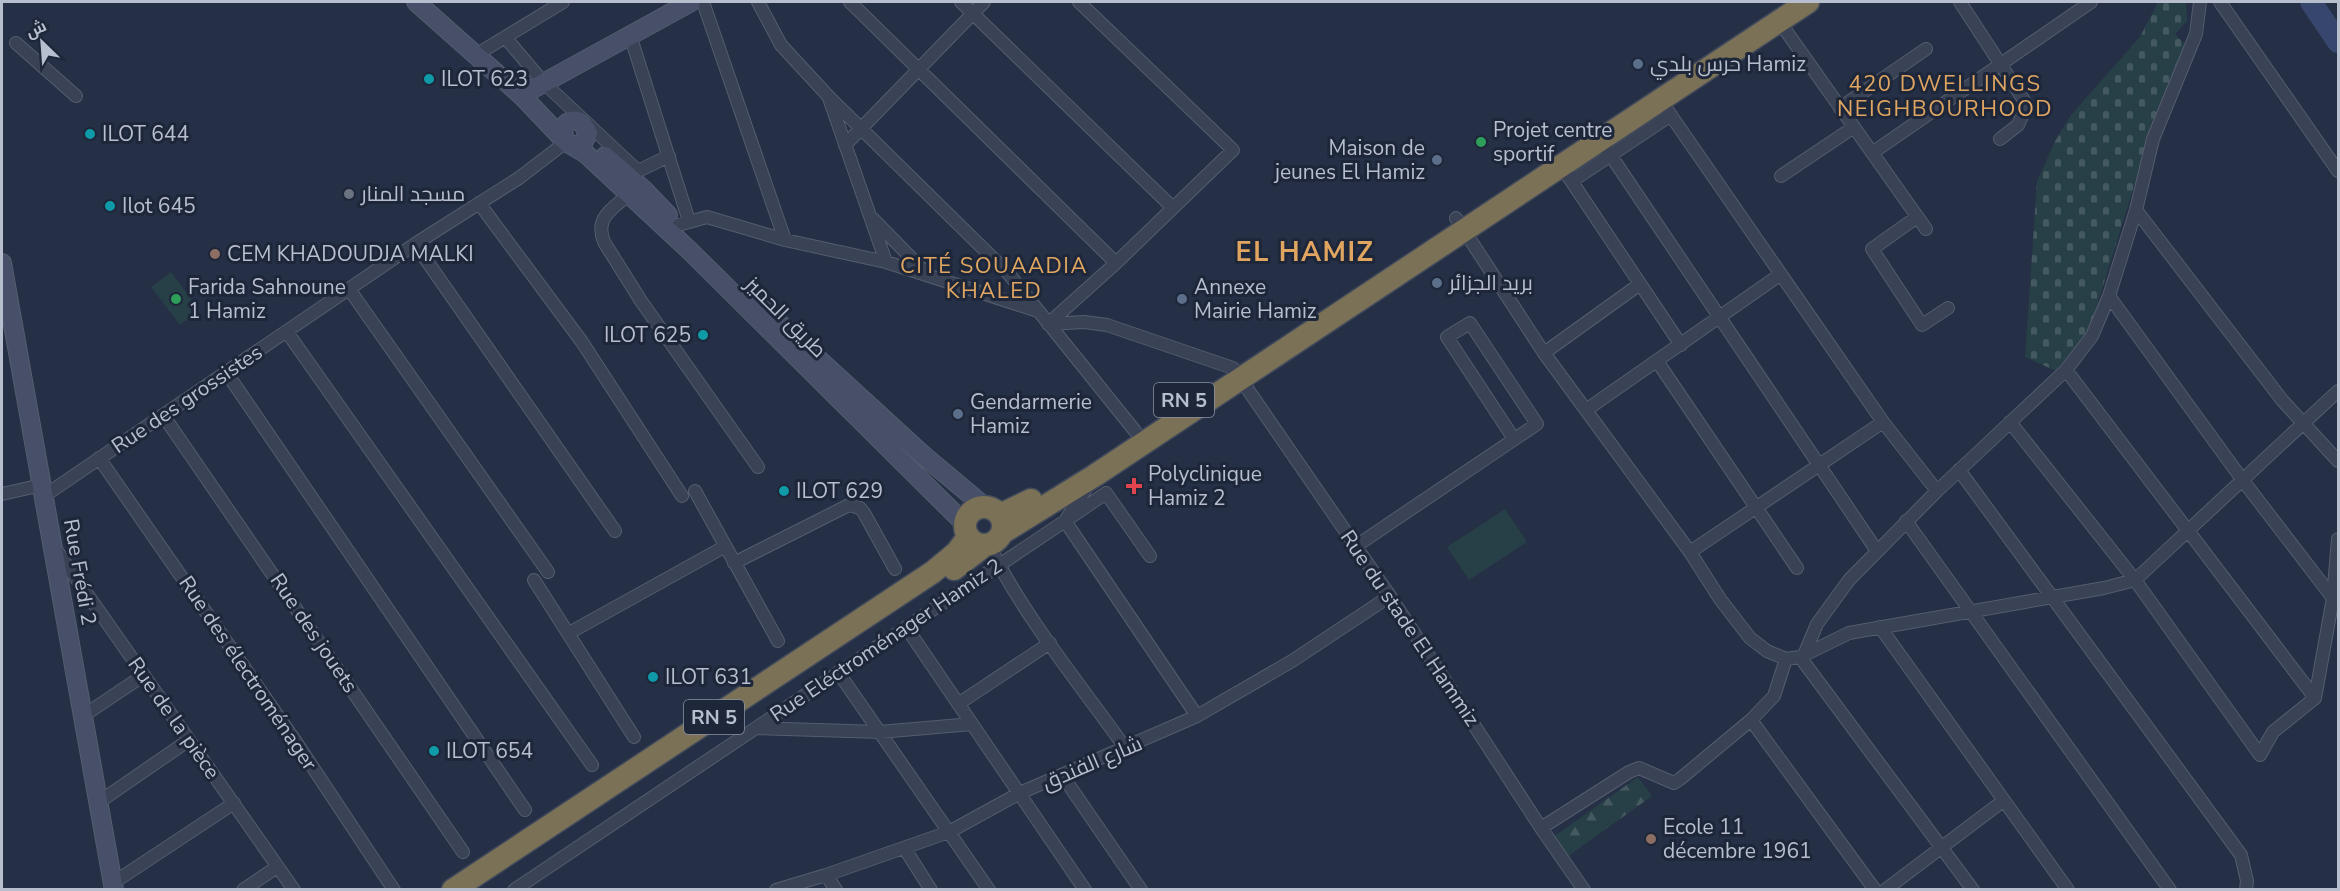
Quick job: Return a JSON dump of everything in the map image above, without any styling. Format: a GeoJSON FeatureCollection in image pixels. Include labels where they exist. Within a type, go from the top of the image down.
{"type":"FeatureCollection","features":[{"type":"Feature","properties":{"kind":"highway","name":"RN 5"},"geometry":{"type":"LineString","coordinates":[[482,890],[956,567],[986,527],[1094,476],[1237,373],[1460,224],[1782,11],[1808,2]]}},
{"type":"Feature","properties":{"kind":"highway","name":"RN 5"},"geometry":{"type":"LineString","coordinates":[[1460,224],[1567,174],[1666,108],[1782,11]]}},
{"type":"Feature","properties":{"kind":"highway","name":"RN 5"},"geometry":{"type":"LineString","coordinates":[[453,890],[950,559],[986,527],[1059,484],[1135,431],[1237,373]]}},
{"type":"Feature","properties":{"kind":"main road","name":"طريق الحميز"},"geometry":{"type":"LineString","coordinates":[[416,2],[572,141],[632,180],[683,223],[721,271],[986,527]]}},
{"type":"Feature","properties":{"kind":"main road"},"geometry":{"type":"LineString","coordinates":[[429,2],[484,50],[536,87],[554,112],[571,121],[582,123],[587,129],[572,141]]}},
{"type":"Feature","properties":{"kind":"main road"},"geometry":{"type":"LineString","coordinates":[[536,87],[691,2]]}},
{"type":"Feature","properties":{"kind":"main road","name":"طريق الحميز"},"geometry":{"type":"LineString","coordinates":[[632,180],[790,353],[986,527]]}},
{"type":"Feature","properties":{"kind":"main road","name":"Rue Frédi 2"},"geometry":{"type":"LineString","coordinates":[[2,263],[114,886]]}},
{"type":"Feature","properties":{"kind":"street"},"geometry":{"type":"LineString","coordinates":[[484,50],[562,2]]}},
{"type":"Feature","properties":{"kind":"street"},"geometry":{"type":"LineString","coordinates":[[703,2],[785,240]]}},
{"type":"Feature","properties":{"kind":"street"},"geometry":{"type":"LineString","coordinates":[[758,2],[781,45],[829,97],[1001,265],[1135,431]]}},
{"type":"Feature","properties":{"kind":"street"},"geometry":{"type":"LineString","coordinates":[[850,2],[1116,263]]}},
{"type":"Feature","properties":{"kind":"street"},"geometry":{"type":"LineString","coordinates":[[961,2],[1172,207]]}},
{"type":"Feature","properties":{"kind":"street"},"geometry":{"type":"LineString","coordinates":[[845,145],[984,2]]}},
{"type":"Feature","properties":{"kind":"street"},"geometry":{"type":"LineString","coordinates":[[1048,324],[1116,263],[1233,150],[1079,2]]}},
{"type":"Feature","properties":{"kind":"street"},"geometry":{"type":"LineString","coordinates":[[1960,2],[2002,63],[2027,105],[2018,125],[2000,139]]}},
{"type":"Feature","properties":{"kind":"street"},"geometry":{"type":"LineString","coordinates":[[1872,153],[2091,2]]}},
{"type":"Feature","properties":{"kind":"street"},"geometry":{"type":"LineString","coordinates":[[1802,656],[1816,624],[1849,580],[1937,490],[2066,370],[2092,336],[2109,296],[2136,210],[2154,139],[2196,34],[2200,2]]}},
{"type":"Feature","properties":{"kind":"street"},"geometry":{"type":"LineString","coordinates":[[2220,2],[2338,171]]}},
{"type":"Feature","properties":{"kind":"street"},"geometry":{"type":"LineString","coordinates":[[1782,11],[1840,108],[1926,230]]}},
{"type":"Feature","properties":{"kind":"street"},"geometry":{"type":"LineString","coordinates":[[630,35],[669,156],[683,223],[707,217],[785,240],[886,262],[1038,311]]}},
{"type":"Feature","properties":{"kind":"street"},"geometry":{"type":"LineString","coordinates":[[505,37],[536,87],[632,180]]}},
{"type":"Feature","properties":{"kind":"street"},"geometry":{"type":"LineString","coordinates":[[16,43],[76,96]]}},
{"type":"Feature","properties":{"kind":"street"},"geometry":{"type":"LineString","coordinates":[[1840,108],[1926,49]]}},
{"type":"Feature","properties":{"kind":"street"},"geometry":{"type":"LineString","coordinates":[[829,97],[886,262]]}},
{"type":"Feature","properties":{"kind":"street"},"geometry":{"type":"LineString","coordinates":[[1666,108],[1883,423],[1937,490]]}},
{"type":"Feature","properties":{"kind":"street"},"geometry":{"type":"LineString","coordinates":[[1781,177],[1854,127]]}},
{"type":"Feature","properties":{"kind":"street","name":"Rue des grossistes"},"geometry":{"type":"LineString","coordinates":[[43,490],[99,458],[415,244],[572,141]]}},
{"type":"Feature","properties":{"kind":"street"},"geometry":{"type":"LineString","coordinates":[[1606,148],[1877,551]]}},
{"type":"Feature","properties":{"kind":"street"},"geometry":{"type":"LineString","coordinates":[[669,156],[632,180],[604,215],[600,232],[641,301],[758,467]]}},
{"type":"Feature","properties":{"kind":"street"},"geometry":{"type":"LineString","coordinates":[[1567,174],[1681,345]]}},
{"type":"Feature","properties":{"kind":"street"},"geometry":{"type":"LineString","coordinates":[[479,203],[582,342],[682,496]]}},
{"type":"Feature","properties":{"kind":"street"},"geometry":{"type":"LineString","coordinates":[[2136,210],[2282,400],[2338,461]]}},
{"type":"Feature","properties":{"kind":"street"},"geometry":{"type":"LineString","coordinates":[[870,215],[929,276]]}},
{"type":"Feature","properties":{"kind":"street"},"geometry":{"type":"LineString","coordinates":[[1917,217],[1872,249],[1922,325],[1948,308]]}},
{"type":"Feature","properties":{"kind":"street"},"geometry":{"type":"LineString","coordinates":[[1460,224],[1544,352],[1750,638],[1767,651],[1786,659],[1802,656],[1849,633],[1968,610],[2104,588],[2135,580],[2244,482],[2338,392]]}},
{"type":"Feature","properties":{"kind":"street"},"geometry":{"type":"LineString","coordinates":[[415,244],[615,531]]}},
{"type":"Feature","properties":{"kind":"street"},"geometry":{"type":"LineString","coordinates":[[1586,410],[1781,274]]}},
{"type":"Feature","properties":{"kind":"street"},"geometry":{"type":"LineString","coordinates":[[1544,352],[1640,284]]}},
{"type":"Feature","properties":{"kind":"street"},"geometry":{"type":"LineString","coordinates":[[349,289],[548,572]]}},
{"type":"Feature","properties":{"kind":"street"},"geometry":{"type":"LineString","coordinates":[[2109,296],[2244,482],[2333,598]]}},
{"type":"Feature","properties":{"kind":"street"},"geometry":{"type":"LineString","coordinates":[[1048,324],[1084,322],[1107,325],[1237,373]]}},
{"type":"Feature","properties":{"kind":"street"},"geometry":{"type":"LineString","coordinates":[[1356,546],[1537,424],[1470,323],[1448,337],[1514,439]]}},
{"type":"Feature","properties":{"kind":"street"},"geometry":{"type":"LineString","coordinates":[[287,332],[592,765]]}},
{"type":"Feature","properties":{"kind":"street"},"geometry":{"type":"LineString","coordinates":[[1657,361],[1797,568]]}},
{"type":"Feature","properties":{"kind":"street"},"geometry":{"type":"LineString","coordinates":[[2066,370],[2315,698]]}},
{"type":"Feature","properties":{"kind":"street"},"geometry":{"type":"LineString","coordinates":[[226,372],[525,810]]}},
{"type":"Feature","properties":{"kind":"street","name":"Rue du stade El Hammiz"},"geometry":{"type":"LineString","coordinates":[[1237,373],[1390,596],[1540,828],[1584,890]]}},
{"type":"Feature","properties":{"kind":"street","name":"Rue des jouets"},"geometry":{"type":"LineString","coordinates":[[163,415],[463,852]]}},
{"type":"Feature","properties":{"kind":"street"},"geometry":{"type":"LineString","coordinates":[[2010,422],[2135,580],[2260,755],[2273,732],[2315,698],[2333,598],[2338,539]]}},
{"type":"Feature","properties":{"kind":"street"},"geometry":{"type":"LineString","coordinates":[[1690,552],[1883,423]]}},
{"type":"Feature","properties":{"kind":"street","name":"Rue des électroménager"},"geometry":{"type":"LineString","coordinates":[[99,458],[296,742],[393,890]]}},
{"type":"Feature","properties":{"kind":"street"},"geometry":{"type":"LineString","coordinates":[[1959,470],[2241,855],[2247,881],[2246,890]]}},
{"type":"Feature","properties":{"kind":"street","name":"Rue Eléctroménager Hamiz 2"},"geometry":{"type":"LineString","coordinates":[[514,890],[906,627],[986,527],[1065,520],[1094,476]]}},
{"type":"Feature","properties":{"kind":"street"},"geometry":{"type":"LineString","coordinates":[[2,494],[43,490]]}},
{"type":"Feature","properties":{"kind":"street"},"geometry":{"type":"LineString","coordinates":[[695,491],[778,642]]}},
{"type":"Feature","properties":{"kind":"street"},"geometry":{"type":"LineString","coordinates":[[1150,556],[1106,493],[1065,520],[1197,716]]}},
{"type":"Feature","properties":{"kind":"street"},"geometry":{"type":"LineString","coordinates":[[734,563],[849,505],[860,508],[864,513],[895,569]]}},
{"type":"Feature","properties":{"kind":"street"},"geometry":{"type":"LineString","coordinates":[[1906,521],[2170,890]]}},
{"type":"Feature","properties":{"kind":"street"},"geometry":{"type":"LineString","coordinates":[[986,527],[1050,643],[1126,749]]}},
{"type":"Feature","properties":{"kind":"street","name":"Rue de la pièce"},"geometry":{"type":"LineString","coordinates":[[53,546],[294,890]]}},
{"type":"Feature","properties":{"kind":"street"},"geometry":{"type":"LineString","coordinates":[[569,633],[724,547]]}},
{"type":"Feature","properties":{"kind":"street"},"geometry":{"type":"LineString","coordinates":[[534,580],[634,737]]}},
{"type":"Feature","properties":{"kind":"street","name":"شارع الفندق"},"geometry":{"type":"LineString","coordinates":[[776,890],[905,849],[949,832],[1020,794],[1197,716],[1292,662],[1390,596]]}},
{"type":"Feature","properties":{"kind":"street"},"geometry":{"type":"LineString","coordinates":[[906,627],[1084,890]]}},
{"type":"Feature","properties":{"kind":"street"},"geometry":{"type":"LineString","coordinates":[[1880,627],[2068,890]]}},
{"type":"Feature","properties":{"kind":"street"},"geometry":{"type":"LineString","coordinates":[[958,704],[1050,643]]}},
{"type":"Feature","properties":{"kind":"street"},"geometry":{"type":"LineString","coordinates":[[1802,656],[1973,890]]}},
{"type":"Feature","properties":{"kind":"street"},"geometry":{"type":"LineString","coordinates":[[1540,828],[1639,768],[1674,783],[1680,779],[1751,720],[1774,696],[1786,659]]}},
{"type":"Feature","properties":{"kind":"street"},"geometry":{"type":"LineString","coordinates":[[838,672],[989,890]]}},
{"type":"Feature","properties":{"kind":"street"},"geometry":{"type":"LineString","coordinates":[[83,716],[144,675]]}},
{"type":"Feature","properties":{"kind":"street"},"geometry":{"type":"LineString","coordinates":[[1751,720],[1875,890]]}},
{"type":"Feature","properties":{"kind":"street"},"geometry":{"type":"LineString","coordinates":[[756,728],[880,732],[972,724]]}},
{"type":"Feature","properties":{"kind":"street"},"geometry":{"type":"LineString","coordinates":[[99,802],[189,740]]}},
{"type":"Feature","properties":{"kind":"street"},"geometry":{"type":"LineString","coordinates":[[1062,775],[1141,890]]}},
{"type":"Feature","properties":{"kind":"street"},"geometry":{"type":"LineString","coordinates":[[1885,890],[2003,801]]}},
{"type":"Feature","properties":{"kind":"street"},"geometry":{"type":"LineString","coordinates":[[114,886],[234,803]]}},
{"type":"Feature","properties":{"kind":"street"},"geometry":{"type":"LineString","coordinates":[[905,849],[931,890]]}},
{"type":"Feature","properties":{"kind":"street"},"geometry":{"type":"LineString","coordinates":[[243,890],[277,867]]}},
{"type":"Feature","properties":{"kind":"street"},"geometry":{"type":"LineString","coordinates":[[826,875],[836,890]]}},
{"type":"Feature","properties":{"kind":"green space"},"geometry":{"type":"Polygon","coordinates":[[[2158,2],[2186,2],[2187,21],[2175,34],[2185,44],[2148,141],[2090,328],[2056,371],[2025,357],[2037,182],[2054,143],[2071,115],[2140,37],[2158,2]]]}},
{"type":"Feature","properties":{"kind":"green space","name":"Farida Sahnoune 1 Hamiz"},"geometry":{"type":"Polygon","coordinates":[[[171,272],[200,311],[180,325],[151,287],[171,272]]]}},
{"type":"Feature","properties":{"kind":"green space"},"geometry":{"type":"Polygon","coordinates":[[[1505,509],[1527,542],[1469,580],[1447,547],[1505,509]]]}},
{"type":"Feature","properties":{"kind":"green space"},"geometry":{"type":"Polygon","coordinates":[[[1638,777],[1652,796],[1567,857],[1553,837],[1638,777]]]}},
{"type":"Feature","properties":{"kind":"waterway"},"geometry":{"type":"LineString","coordinates":[[2311,2],[2338,42]]}},
{"type":"Feature","properties":{"kind":"place","name":"حرس بلدي Hamiz"},"geometry":{"type":"Point","coordinates":[1638,64]}},
{"type":"Feature","properties":{"kind":"place","name":"ILOT 623"},"geometry":{"type":"Point","coordinates":[429,79]}},
{"type":"Feature","properties":{"kind":"place","name":"ILOT 644"},"geometry":{"type":"Point","coordinates":[90,134]}},
{"type":"Feature","properties":{"kind":"place","name":"Projet centre sportif"},"geometry":{"type":"Point","coordinates":[1481,142]}},
{"type":"Feature","properties":{"kind":"place","name":"Maison de jeunes El Hamiz"},"geometry":{"type":"Point","coordinates":[1437,160]}},
{"type":"Feature","properties":{"kind":"place","name":"مسجد المنار"},"geometry":{"type":"Point","coordinates":[349,194]}},
{"type":"Feature","properties":{"kind":"place","name":"Ilot 645"},"geometry":{"type":"Point","coordinates":[110,206]}},
{"type":"Feature","properties":{"kind":"place","name":"CEM KHADOUDJA MALKI"},"geometry":{"type":"Point","coordinates":[215,254]}},
{"type":"Feature","properties":{"kind":"place","name":"بريد الجزائر"},"geometry":{"type":"Point","coordinates":[1437,283]}},
{"type":"Feature","properties":{"kind":"place","name":"Farida Sahnoune 1 Hamiz"},"geometry":{"type":"Point","coordinates":[176,299]}},
{"type":"Feature","properties":{"kind":"place","name":"Annexe Mairie Hamiz"},"geometry":{"type":"Point","coordinates":[1182,299]}},
{"type":"Feature","properties":{"kind":"place","name":"ILOT 625"},"geometry":{"type":"Point","coordinates":[703,335]}},
{"type":"Feature","properties":{"kind":"place","name":"Gendarmerie Hamiz"},"geometry":{"type":"Point","coordinates":[958,414]}},
{"type":"Feature","properties":{"kind":"place","name":"Polyclinique Hamiz 2"},"geometry":{"type":"Point","coordinates":[1134,486]}},
{"type":"Feature","properties":{"kind":"place","name":"ILOT 629"},"geometry":{"type":"Point","coordinates":[784,491]}},
{"type":"Feature","properties":{"kind":"place","name":"ILOT 631"},"geometry":{"type":"Point","coordinates":[653,677]}},
{"type":"Feature","properties":{"kind":"place","name":"ILOT 654"},"geometry":{"type":"Point","coordinates":[434,751]}},
{"type":"Feature","properties":{"kind":"place","name":"Ecole 11 décembre 1961"},"geometry":{"type":"Point","coordinates":[1651,839]}},
{"type":"Feature","properties":{"kind":"district","name":"420 DWELLINGS NEIGHBOURHOOD"},"geometry":{"type":"Point","coordinates":[1945,96]}},
{"type":"Feature","properties":{"kind":"district","name":"EL HAMIZ"},"geometry":{"type":"Point","coordinates":[1305,252]}},
{"type":"Feature","properties":{"kind":"district","name":"CITÉ SOUAADIA KHALED"},"geometry":{"type":"Point","coordinates":[994,278]}}]}
